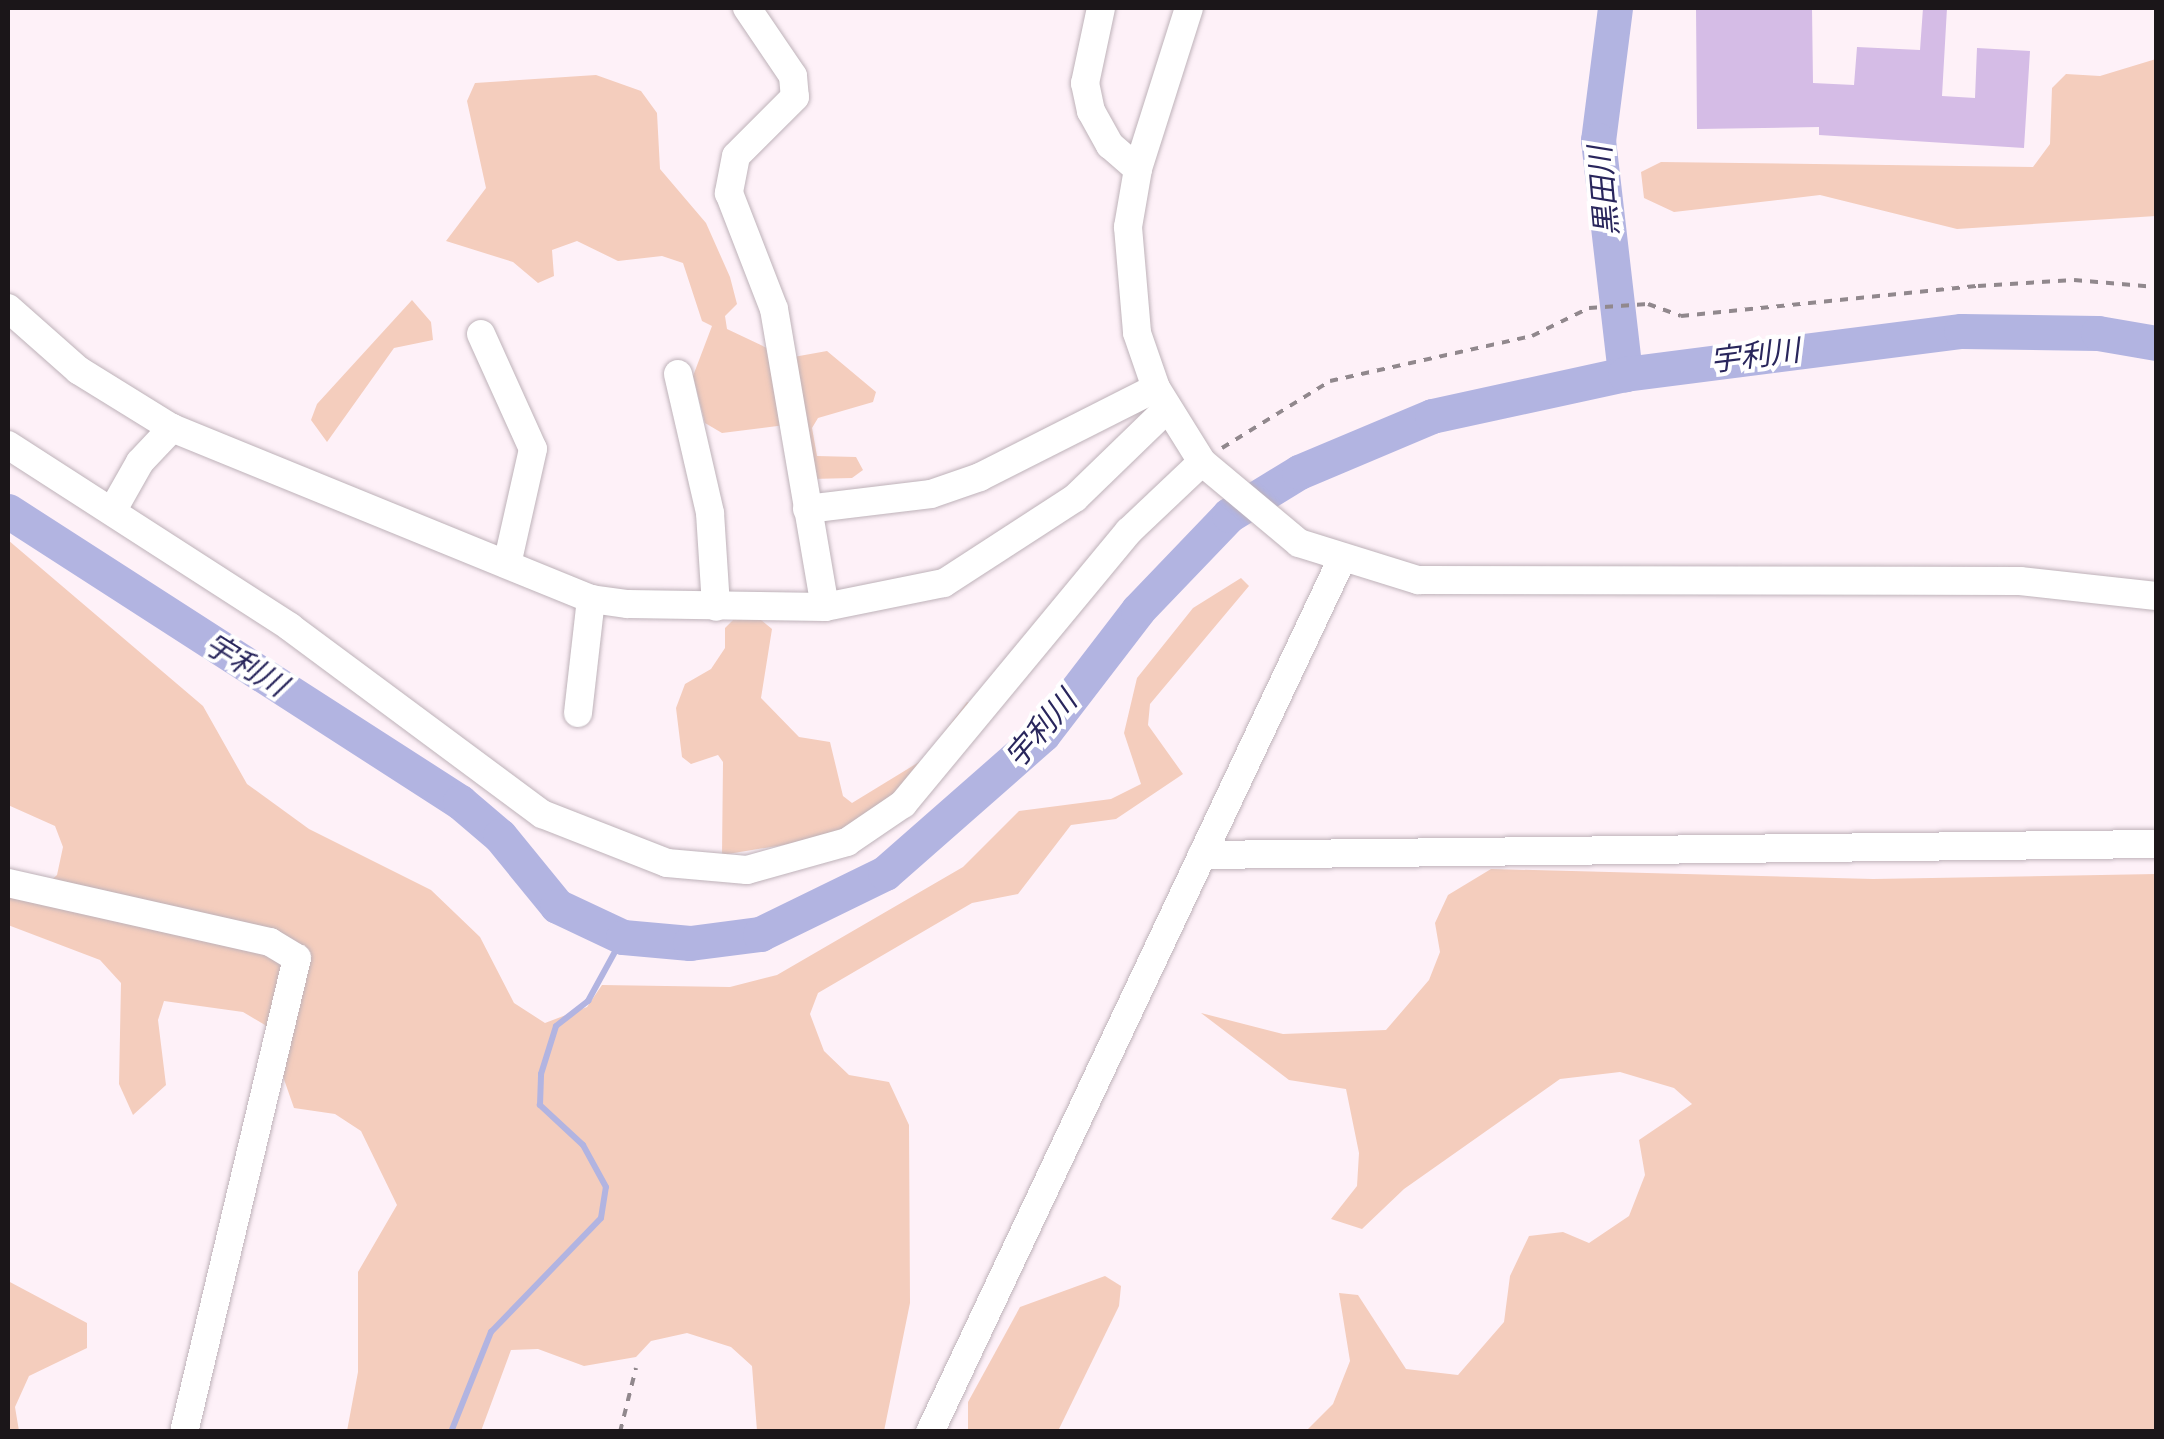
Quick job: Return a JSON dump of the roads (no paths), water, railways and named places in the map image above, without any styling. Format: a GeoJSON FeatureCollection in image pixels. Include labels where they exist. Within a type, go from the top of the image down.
{"type":"FeatureCollection","features":[{"type":"Feature","properties":{"kind":"street"},"geometry":{"type":"LineString","coordinates":[[748,8],[794,76],[795,97],[736,156],[728,193],[774,310],[825,607]]}},
{"type":"Feature","properties":{"kind":"street"},"geometry":{"type":"LineString","coordinates":[[1101,8],[1085,82],[1091,111],[1110,144],[1138,169]]}},
{"type":"Feature","properties":{"kind":"street"},"geometry":{"type":"LineString","coordinates":[[1189,8],[1138,169],[1128,284],[1162,399],[1206,467],[1299,542],[1340,561],[1418,580],[1490,584],[2020,581],[2156,596]]}},
{"type":"Feature","properties":{"kind":"street"},"geometry":{"type":"LineString","coordinates":[[8,308],[78,370],[172,428],[591,598],[716,607],[825,607],[912,593],[967,573],[1076,498],[1162,399]]}},
{"type":"Feature","properties":{"kind":"street"},"geometry":{"type":"LineString","coordinates":[[481,334],[533,449],[508,564]]}},
{"type":"Feature","properties":{"kind":"street"},"geometry":{"type":"LineString","coordinates":[[678,374],[710,514],[716,607]]}},
{"type":"Feature","properties":{"kind":"street"},"geometry":{"type":"LineString","coordinates":[[807,509],[931,494],[980,478],[1162,399]]}},
{"type":"Feature","properties":{"kind":"street"},"geometry":{"type":"LineString","coordinates":[[114,508],[140,462],[172,428]]}},
{"type":"Feature","properties":{"kind":"street"},"geometry":{"type":"LineString","coordinates":[[8,445],[114,508],[542,814],[666,863],[747,870],[847,842],[903,804],[1130,531],[1206,467]]}},
{"type":"Feature","properties":{"kind":"street"},"geometry":{"type":"LineString","coordinates":[[930,1432],[1340,561]]}},
{"type":"Feature","properties":{"kind":"street"},"geometry":{"type":"LineString","coordinates":[[578,713],[591,598]]}},
{"type":"Feature","properties":{"kind":"street"},"geometry":{"type":"LineString","coordinates":[[1202,855],[2156,844]]}},
{"type":"Feature","properties":{"kind":"street"},"geometry":{"type":"LineString","coordinates":[[8,883],[270,942],[297,958],[184,1432]]}},
{"type":"Feature","properties":{"kind":"waterway","name":"黒田川"},"geometry":{"type":"LineString","coordinates":[[1615,8],[1598,140],[1625,374]]}},
{"type":"Feature","properties":{"kind":"waterway","name":"宇利川"},"geometry":{"type":"LineString","coordinates":[[8,511],[460,802],[500,836],[557,906],[623,937],[690,943],[760,934],[885,873],[1043,734],[1138,610],[1229,515],[1299,472],[1432,416],[1625,374],[1961,331],[2098,333],[2156,343]]}},
{"type":"Feature","properties":{"kind":"waterway"},"geometry":{"type":"LineString","coordinates":[[451,1432],[491,1332],[601,1218],[606,1187],[583,1145],[540,1105],[541,1074],[556,1026],[588,1001],[623,937]]}}]}
